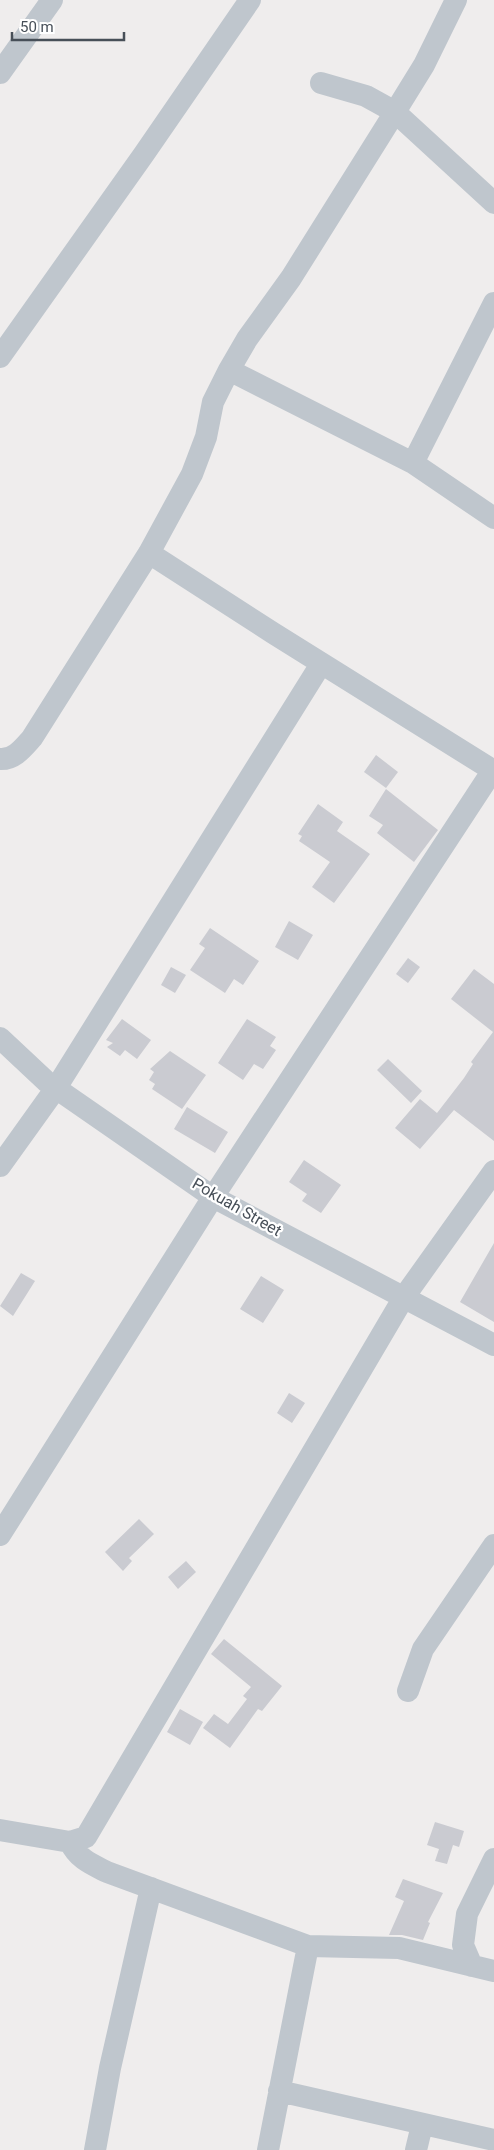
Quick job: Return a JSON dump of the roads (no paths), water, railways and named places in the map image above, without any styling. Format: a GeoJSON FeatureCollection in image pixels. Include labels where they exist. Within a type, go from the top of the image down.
{"type":"FeatureCollection","features":[{"type":"Feature","properties":{"kind":"street"},"geometry":{"type":"LineString","coordinates":[[0,73],[52,0]]}},
{"type":"Feature","properties":{"kind":"street"},"geometry":{"type":"LineString","coordinates":[[0,357],[144,154],[250,0]]}},
{"type":"Feature","properties":{"kind":"street"},"geometry":{"type":"LineString","coordinates":[[1,761],[18,753],[32,738],[150,553],[192,474],[206,437],[213,402],[229,370],[247,339],[291,278],[424,65],[456,0]]}},
{"type":"Feature","properties":{"kind":"street"},"geometry":{"type":"LineString","coordinates":[[321,83],[366,96],[395,112],[494,203]]}},
{"type":"Feature","properties":{"kind":"street"},"geometry":{"type":"LineString","coordinates":[[413,464],[487,334],[494,303]]}},
{"type":"Feature","properties":{"kind":"street"},"geometry":{"type":"LineString","coordinates":[[229,370],[413,464],[494,518]]}},
{"type":"Feature","properties":{"kind":"street"},"geometry":{"type":"LineString","coordinates":[[0,1535],[213,1197],[494,771],[321,664],[150,553]]}},
{"type":"Feature","properties":{"kind":"street"},"geometry":{"type":"LineString","coordinates":[[0,1166],[56,1088],[321,664]]}},
{"type":"Feature","properties":{"kind":"street","name":"Pokuah Street"},"geometry":{"type":"LineString","coordinates":[[0,1038],[56,1088],[213,1197],[494,1345]]}},
{"type":"Feature","properties":{"kind":"street"},"geometry":{"type":"LineString","coordinates":[[0,1830],[70,1842],[86,1836],[404,1297],[494,1171]]}},
{"type":"Feature","properties":{"kind":"street"},"geometry":{"type":"LineString","coordinates":[[408,1691],[423,1649],[494,1545]]}},
{"type":"Feature","properties":{"kind":"street"},"geometry":{"type":"LineString","coordinates":[[70,1842],[75,1852],[85,1861],[107,1872],[308,1946],[398,1948],[494,1971]]}},
{"type":"Feature","properties":{"kind":"street"},"geometry":{"type":"LineString","coordinates":[[472,1966],[463,1944],[467,1914],[494,1859]]}},
{"type":"Feature","properties":{"kind":"street"},"geometry":{"type":"LineString","coordinates":[[94,2150],[110,2068],[151,1888]]}},
{"type":"Feature","properties":{"kind":"street"},"geometry":{"type":"LineString","coordinates":[[268,2150],[308,1946]]}},
{"type":"Feature","properties":{"kind":"street"},"geometry":{"type":"LineString","coordinates":[[279,2091],[494,2140]]}},
{"type":"Feature","properties":{"kind":"street"},"geometry":{"type":"LineString","coordinates":[[416,2150],[422,2125]]}}]}
